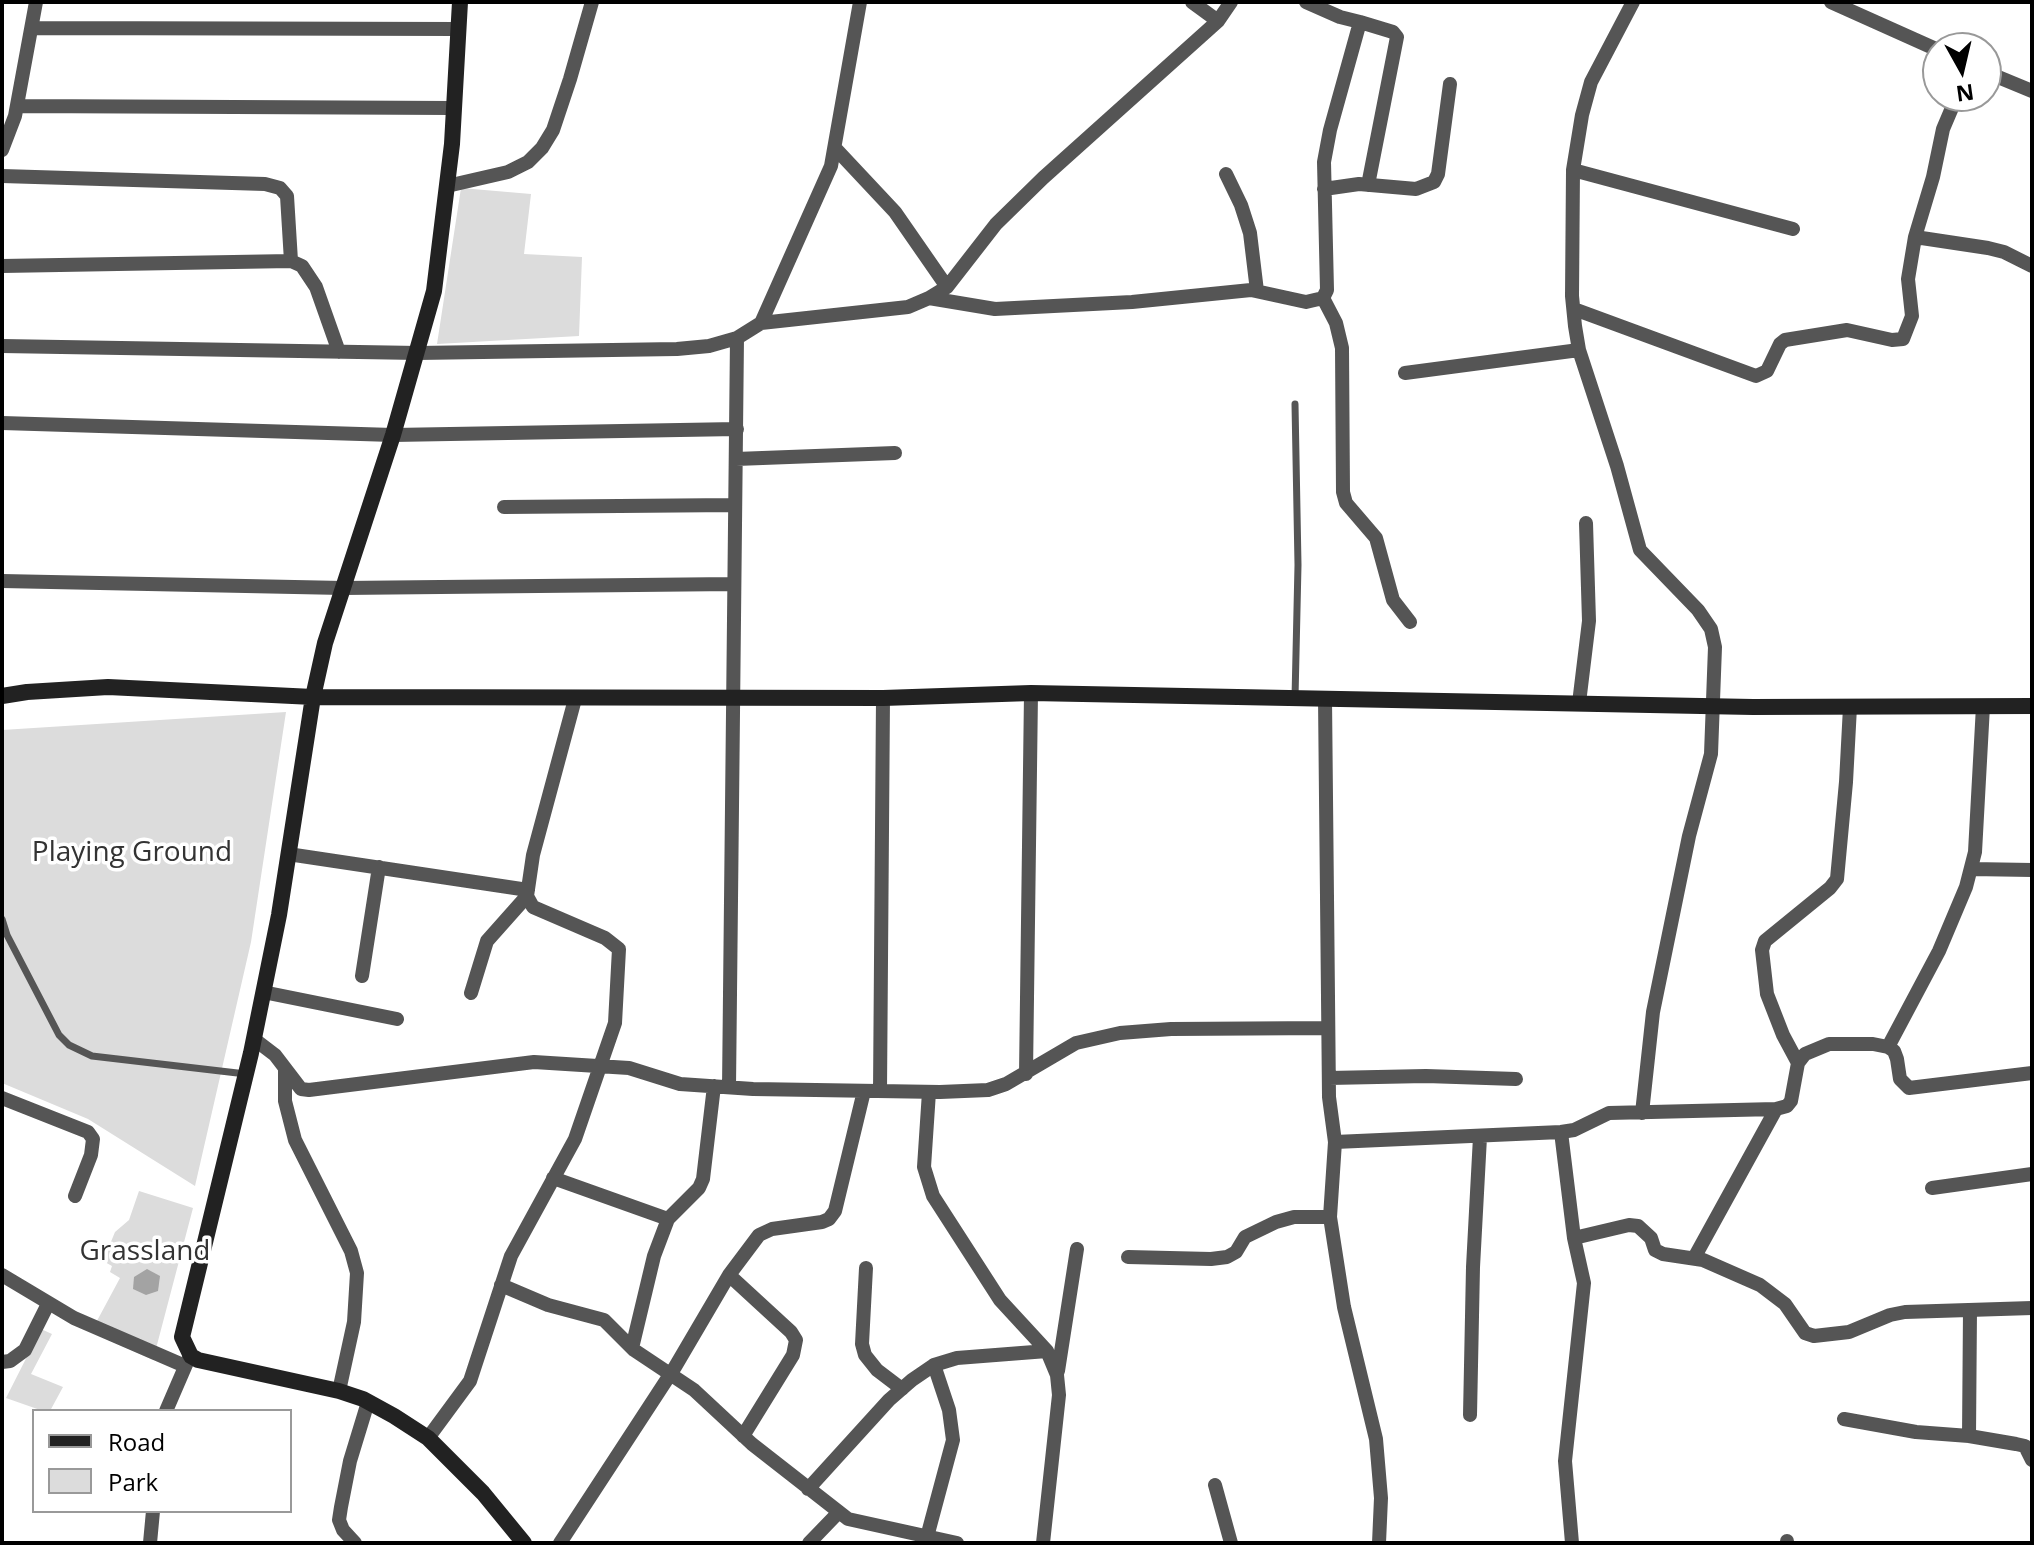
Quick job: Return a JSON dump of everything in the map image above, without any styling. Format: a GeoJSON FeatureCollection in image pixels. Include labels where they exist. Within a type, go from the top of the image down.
{"type":"FeatureCollection","features":[{"type":"Feature","properties":{"kind":"street"},"geometry":{"type":"LineString","coordinates":[[2,150],[17,106],[36,2]]}},
{"type":"Feature","properties":{"kind":"street"},"geometry":{"type":"LineString","coordinates":[[167,1409],[188,1361],[182,1337],[254,1039],[325,643],[393,435],[434,291],[452,144],[460,2]]}},
{"type":"Feature","properties":{"kind":"street"},"geometry":{"type":"LineString","coordinates":[[447,186],[508,172],[528,162],[542,148],[553,130],[592,2]]}},
{"type":"Feature","properties":{"kind":"street"},"geometry":{"type":"LineString","coordinates":[[761,323],[831,166],[860,2]]}},
{"type":"Feature","properties":{"kind":"street"},"geometry":{"type":"LineString","coordinates":[[1192,2],[1218,21]]}},
{"type":"Feature","properties":{"kind":"street"},"geometry":{"type":"LineString","coordinates":[[2,346],[418,353],[677,349],[709,346],[737,338],[761,323],[908,307],[947,287],[996,224],[1218,21],[1231,2]]}},
{"type":"Feature","properties":{"kind":"street"},"geometry":{"type":"LineString","coordinates":[[1306,2],[1340,17],[1393,32],[1397,37],[1368,185]]}},
{"type":"Feature","properties":{"kind":"street"},"geometry":{"type":"LineString","coordinates":[[1633,2],[1591,82],[1573,170],[1574,309],[1579,350],[1617,466],[1640,550],[1698,610],[1711,629],[1715,647],[1711,754],[1689,836],[1653,1012],[1642,1113]]}},
{"type":"Feature","properties":{"kind":"street"},"geometry":{"type":"LineString","coordinates":[[1831,2],[1922,43]]}},
{"type":"Feature","properties":{"kind":"street"},"geometry":{"type":"LineString","coordinates":[[1323,298],[1327,290],[1324,162],[1360,22]]}},
{"type":"Feature","properties":{"kind":"street"},"geometry":{"type":"LineString","coordinates":[[32,28],[458,29]]}},
{"type":"Feature","properties":{"kind":"street"},"geometry":{"type":"LineString","coordinates":[[2002,79],[2032,91]]}},
{"type":"Feature","properties":{"kind":"street"},"geometry":{"type":"LineString","coordinates":[[1324,189],[1347,185],[1416,189],[1434,182],[1438,174],[1450,84]]}},
{"type":"Feature","properties":{"kind":"street"},"geometry":{"type":"LineString","coordinates":[[17,106],[452,108]]}},
{"type":"Feature","properties":{"kind":"street"},"geometry":{"type":"LineString","coordinates":[[1574,309],[1756,376],[1767,371],[1785,340],[1847,330],[1892,340],[1903,339],[1912,316],[1908,279],[1915,237],[1950,112]]}},
{"type":"Feature","properties":{"kind":"street"},"geometry":{"type":"LineString","coordinates":[[835,148],[895,212],[947,287]]}},
{"type":"Feature","properties":{"kind":"street"},"geometry":{"type":"LineString","coordinates":[[1573,170],[1793,229]]}},
{"type":"Feature","properties":{"kind":"street"},"geometry":{"type":"LineString","coordinates":[[1226,174],[1250,233],[1257,291]]}},
{"type":"Feature","properties":{"kind":"street"},"geometry":{"type":"LineString","coordinates":[[2,176],[265,184],[280,188],[287,196],[291,261]]}},
{"type":"Feature","properties":{"kind":"street"},"geometry":{"type":"LineString","coordinates":[[1915,237],[1996,250],[2032,266]]}},
{"type":"Feature","properties":{"kind":"street"},"geometry":{"type":"LineString","coordinates":[[2,266],[291,261],[302,266],[316,287],[339,352]]}},
{"type":"Feature","properties":{"kind":"street"},"geometry":{"type":"LineString","coordinates":[[929,298],[977,308],[1016,309],[1257,291],[1306,302],[1323,298]]}},
{"type":"Feature","properties":{"kind":"street"},"geometry":{"type":"LineString","coordinates":[[1323,298],[1336,323],[1342,348],[1343,492],[1352,512],[1376,538],[1393,600],[1410,622]]}},
{"type":"Feature","properties":{"kind":"street"},"geometry":{"type":"LineString","coordinates":[[632,1348],[654,1256],[668,1219],[699,1188],[703,1179],[722,1087],[737,338]]}},
{"type":"Feature","properties":{"kind":"street"},"geometry":{"type":"LineString","coordinates":[[1405,373],[1579,350]]}},
{"type":"Feature","properties":{"kind":"street"},"geometry":{"type":"LineString","coordinates":[[2,423],[393,435],[737,429]]}},
{"type":"Feature","properties":{"kind":"street"},"geometry":{"type":"LineString","coordinates":[[736,459],[895,453]]}},
{"type":"Feature","properties":{"kind":"street"},"geometry":{"type":"LineString","coordinates":[[504,507],[735,505]]}},
{"type":"Feature","properties":{"kind":"street"},"geometry":{"type":"LineString","coordinates":[[1579,703],[1589,621],[1586,523]]}},
{"type":"Feature","properties":{"kind":"street"},"geometry":{"type":"LineString","coordinates":[[2,581],[343,588],[734,584]]}},
{"type":"Feature","properties":{"kind":"street"},"geometry":{"type":"LineString","coordinates":[[2,696],[108,687],[313,697],[883,698],[1031,693],[1712,706],[2032,706]]}},
{"type":"Feature","properties":{"kind":"street"},"geometry":{"type":"LineString","coordinates":[[1026,1074],[1031,693]]}},
{"type":"Feature","properties":{"kind":"street"},"geometry":{"type":"LineString","coordinates":[[880,1091],[883,698]]}},
{"type":"Feature","properties":{"kind":"street"},"geometry":{"type":"LineString","coordinates":[[1325,698],[1329,1078],[1335,1142],[1330,1217],[1344,1307],[1376,1439],[1381,1498],[1379,1543]]}},
{"type":"Feature","properties":{"kind":"street"},"geometry":{"type":"LineString","coordinates":[[428,1438],[470,1381],[511,1256],[575,1139],[615,1023],[619,949],[605,938],[533,907],[528,893],[533,855],[575,699]]}},
{"type":"Feature","properties":{"kind":"street"},"geometry":{"type":"LineString","coordinates":[[1888,1047],[1939,951],[1966,887],[1978,815],[1983,706]]}},
{"type":"Feature","properties":{"kind":"street"},"geometry":{"type":"LineString","coordinates":[[1798,1063],[1767,994],[1762,950],[1765,941],[1837,879],[1850,707]]}},
{"type":"Feature","properties":{"kind":"street"},"geometry":{"type":"LineString","coordinates":[[288,854],[528,893]]}},
{"type":"Feature","properties":{"kind":"street"},"geometry":{"type":"LineString","coordinates":[[362,976],[379,867]]}},
{"type":"Feature","properties":{"kind":"street"},"geometry":{"type":"LineString","coordinates":[[1971,869],[2032,870]]}},
{"type":"Feature","properties":{"kind":"street"},"geometry":{"type":"LineString","coordinates":[[471,993],[487,941],[528,893]]}},
{"type":"Feature","properties":{"kind":"street"},"geometry":{"type":"LineString","coordinates":[[263,992],[397,1019]]}},
{"type":"Feature","properties":{"kind":"street"},"geometry":{"type":"LineString","coordinates":[[254,1039],[285,1066],[301,1089],[309,1090],[534,1062],[629,1068],[680,1084],[929,1092],[988,1090],[1026,1074],[1058,1051],[1076,1043],[1120,1033],[1171,1029],[1328,1028]]}},
{"type":"Feature","properties":{"kind":"street"},"geometry":{"type":"LineString","coordinates":[[1335,1142],[1561,1132],[1574,1130],[1609,1113],[1776,1109],[1787,1106],[1791,1101],[1798,1063],[1805,1054],[1813,1048],[1829,1044],[1888,1047],[1897,1059],[1900,1079],[1909,1088],[2032,1073]]}},
{"type":"Feature","properties":{"kind":"street"},"geometry":{"type":"LineString","coordinates":[[285,1066],[285,1101],[295,1140],[351,1251],[357,1273],[354,1322],[339,1391]]}},
{"type":"Feature","properties":{"kind":"street"},"geometry":{"type":"LineString","coordinates":[[1329,1078],[1426,1076],[1516,1079]]}},
{"type":"Feature","properties":{"kind":"street"},"geometry":{"type":"LineString","coordinates":[[560,1543],[670,1376],[729,1275],[759,1235],[772,1229],[829,1219],[835,1211],[864,1091]]}},
{"type":"Feature","properties":{"kind":"street"},"geometry":{"type":"LineString","coordinates":[[929,1092],[924,1167],[933,1196],[1000,1300],[1047,1351],[1057,1375]]}},
{"type":"Feature","properties":{"kind":"street"},"geometry":{"type":"LineString","coordinates":[[2,1098],[88,1132],[93,1139],[91,1155],[75,1196]]}},
{"type":"Feature","properties":{"kind":"street"},"geometry":{"type":"LineString","coordinates":[[1694,1258],[1776,1109]]}},
{"type":"Feature","properties":{"kind":"street"},"geometry":{"type":"LineString","coordinates":[[1561,1132],[1574,1238],[1584,1283],[1565,1461],[1572,1543]]}},
{"type":"Feature","properties":{"kind":"street"},"geometry":{"type":"LineString","coordinates":[[1470,1415],[1480,1137]]}},
{"type":"Feature","properties":{"kind":"street"},"geometry":{"type":"LineString","coordinates":[[1932,1188],[2032,1174]]}},
{"type":"Feature","properties":{"kind":"street"},"geometry":{"type":"LineString","coordinates":[[553,1178],[668,1219]]}},
{"type":"Feature","properties":{"kind":"street"},"geometry":{"type":"LineString","coordinates":[[1128,1257],[1227,1257],[1236,1252],[1245,1237],[1276,1222],[1294,1217],[1330,1217]]}},
{"type":"Feature","properties":{"kind":"street"},"geometry":{"type":"LineString","coordinates":[[1574,1238],[1629,1225],[1638,1226],[1651,1238],[1655,1250],[1663,1254],[1694,1258],[1760,1285],[1785,1304],[1805,1333],[1814,1336],[1849,1332],[1905,1312],[2032,1308]]}},
{"type":"Feature","properties":{"kind":"street"},"geometry":{"type":"LineString","coordinates":[[1043,1543],[1059,1395],[1057,1375],[1077,1249]]}},
{"type":"Feature","properties":{"kind":"street"},"geometry":{"type":"LineString","coordinates":[[866,1268],[862,1344],[865,1355],[877,1370],[902,1389]]}},
{"type":"Feature","properties":{"kind":"street"},"geometry":{"type":"LineString","coordinates":[[2,1275],[48,1304],[188,1361],[339,1391],[368,1402],[428,1438],[483,1493],[524,1543]]}},
{"type":"Feature","properties":{"kind":"street"},"geometry":{"type":"LineString","coordinates":[[729,1275],[796,1340],[793,1355],[743,1436]]}},
{"type":"Feature","properties":{"kind":"street"},"geometry":{"type":"LineString","coordinates":[[501,1285],[548,1305],[604,1320],[632,1348],[694,1390],[743,1436],[838,1513],[862,1523],[957,1543]]}},
{"type":"Feature","properties":{"kind":"street"},"geometry":{"type":"LineString","coordinates":[[2,1362],[10,1361],[25,1350],[48,1304]]}},
{"type":"Feature","properties":{"kind":"street"},"geometry":{"type":"LineString","coordinates":[[1969,1436],[1970,1310]]}},
{"type":"Feature","properties":{"kind":"street"},"geometry":{"type":"LineString","coordinates":[[808,1489],[902,1389],[934,1365],[957,1358],[1047,1351]]}},
{"type":"Feature","properties":{"kind":"street"},"geometry":{"type":"LineString","coordinates":[[927,1537],[953,1440],[949,1410],[934,1365]]}},
{"type":"Feature","properties":{"kind":"street"},"geometry":{"type":"LineString","coordinates":[[355,1543],[343,1530],[339,1520],[350,1461],[368,1402]]}},
{"type":"Feature","properties":{"kind":"street"},"geometry":{"type":"LineString","coordinates":[[1844,1419],[2025,1446],[2032,1460]]}},
{"type":"Feature","properties":{"kind":"street"},"geometry":{"type":"LineString","coordinates":[[1215,1485],[1231,1543]]}},
{"type":"Feature","properties":{"kind":"street"},"geometry":{"type":"LineString","coordinates":[[150,1543],[153,1513]]}},
{"type":"Feature","properties":{"kind":"street"},"geometry":{"type":"LineString","coordinates":[[809,1543],[838,1513]]}},
{"type":"Feature","properties":{"kind":"lane"},"geometry":{"type":"LineString","coordinates":[[1295,404],[1298,565],[1295,698]]}},
{"type":"Feature","properties":{"kind":"lane"},"geometry":{"type":"LineString","coordinates":[[2,919],[7,935],[59,1035],[69,1045],[92,1056],[246,1074]]}},
{"type":"Feature","properties":{"kind":"green space"},"geometry":{"type":"Polygon","coordinates":[[[461,188],[531,194],[524,254],[582,257],[579,336],[437,344],[461,188]]]}},
{"type":"Feature","properties":{"kind":"green space","name":"Playing Ground"},"geometry":{"type":"Polygon","coordinates":[[[286,712],[251,942],[195,1186],[88,1119],[2,1083],[2,730],[286,712]]]}},
{"type":"Feature","properties":{"kind":"green space","name":"Grassland"},"geometry":{"type":"Polygon","coordinates":[[[139,1191],[193,1208],[153,1360],[91,1332],[120,1278],[110,1272],[112,1266],[103,1261],[115,1232],[129,1220],[139,1191]]]}},
{"type":"Feature","properties":{"kind":"green space"},"geometry":{"type":"Polygon","coordinates":[[[41,1329],[52,1334],[31,1374],[63,1387],[51,1409],[37,1409],[6,1398],[41,1329]]]}},
{"type":"Feature","properties":{"kind":"shaded area"},"geometry":{"type":"Polygon","coordinates":[[[147,1269],[160,1276],[158,1291],[146,1295],[133,1289],[134,1277],[147,1269]]]}}]}
